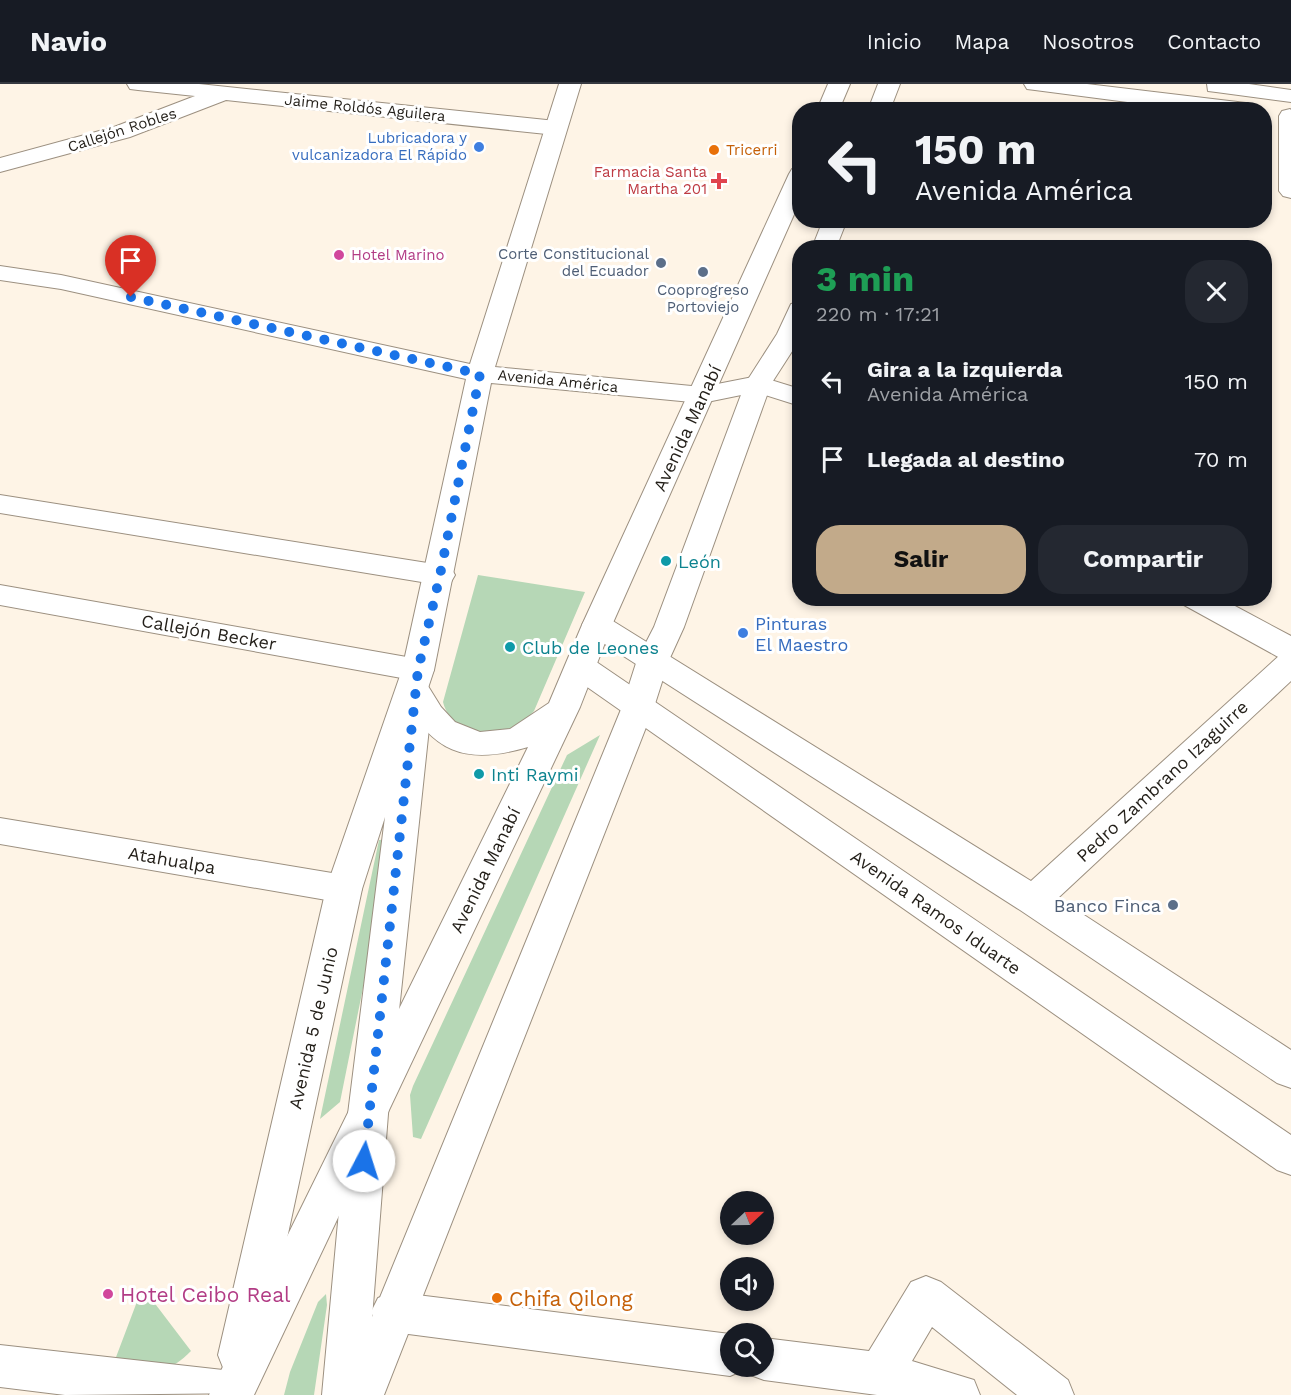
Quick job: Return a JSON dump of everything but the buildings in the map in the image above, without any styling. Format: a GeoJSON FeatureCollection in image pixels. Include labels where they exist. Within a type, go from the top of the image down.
{"type":"FeatureCollection","features":[{"type":"Feature","properties":{"kind":"street","name":"Jaime Roldós Aguilera"},"geometry":{"type":"LineString","coordinates":[[138,84],[231,88],[556,128]]}},
{"type":"Feature","properties":{"kind":"street","name":"Avenida 5 de Junio"},"geometry":{"type":"LineString","coordinates":[[344,1395],[368,1114],[417,682],[480,374],[570,84]]}},
{"type":"Feature","properties":{"kind":"street"},"geometry":{"type":"LineString","coordinates":[[831,102],[839,84]]}},
{"type":"Feature","properties":{"kind":"street"},"geometry":{"type":"LineString","coordinates":[[882,102],[889,84]]}},
{"type":"Feature","properties":{"kind":"street"},"geometry":{"type":"LineString","coordinates":[[1035,84],[1181,102]]}},
{"type":"Feature","properties":{"kind":"street"},"geometry":{"type":"LineString","coordinates":[[1214,85],[1266,102]]}},
{"type":"Feature","properties":{"kind":"street","name":"Callejón Robles"},"geometry":{"type":"LineString","coordinates":[[0,165],[122,132],[231,88]]}},
{"type":"Feature","properties":{"kind":"street"},"geometry":{"type":"LineString","coordinates":[[1272,104],[1291,110]]}},
{"type":"Feature","properties":{"kind":"street"},"geometry":{"type":"LineString","coordinates":[[1272,111],[1291,110]]}},
{"type":"Feature","properties":{"kind":"street"},"geometry":{"type":"LineString","coordinates":[[1291,110],[1291,191]]}},
{"type":"Feature","properties":{"kind":"street","name":"Avenida Manabí"},"geometry":{"type":"LineString","coordinates":[[231,1394],[564,707],[597,625],[792,192]]}},
{"type":"Feature","properties":{"kind":"street","name":"Avenida América"},"geometry":{"type":"LineString","coordinates":[[0,273],[61,282],[480,374],[702,395],[758,384],[792,395]]}},
{"type":"Feature","properties":{"kind":"street"},"geometry":{"type":"LineString","coordinates":[[362,1395],[393,1312],[638,707],[653,660],[669,627],[758,384],[792,329]]}},
{"type":"Feature","properties":{"kind":"street"},"geometry":{"type":"LineString","coordinates":[[0,504],[440,575]]}},
{"type":"Feature","properties":{"kind":"street","name":"Callejón Becker"},"geometry":{"type":"LineString","coordinates":[[0,594],[417,682]]}},
{"type":"Feature","properties":{"kind":"street"},"geometry":{"type":"LineString","coordinates":[[1210,606],[1291,650]]}},
{"type":"Feature","properties":{"kind":"street"},"geometry":{"type":"LineString","coordinates":[[597,625],[1033,900],[1291,1071]]}},
{"type":"Feature","properties":{"kind":"street","name":"Pedro Zambrano Izaguirre"},"geometry":{"type":"LineString","coordinates":[[1033,900],[1291,663]]}},
{"type":"Feature","properties":{"kind":"street","name":"Avenida Ramos Iduarte"},"geometry":{"type":"LineString","coordinates":[[581,667],[1291,1157]]}},
{"type":"Feature","properties":{"kind":"street","name":"Avenida 5 de Junio"},"geometry":{"type":"LineString","coordinates":[[231,1394],[344,889],[417,682]]}},
{"type":"Feature","properties":{"kind":"street"},"geometry":{"type":"LineString","coordinates":[[417,682],[431,721],[442,731],[472,744],[510,742],[530,735],[545,726],[564,707]]}},
{"type":"Feature","properties":{"kind":"street","name":"Atahualpa"},"geometry":{"type":"LineString","coordinates":[[0,831],[344,889]]}},
{"type":"Feature","properties":{"kind":"street"},"geometry":{"type":"LineString","coordinates":[[880,1374],[926,1296],[1052,1395]]}},
{"type":"Feature","properties":{"kind":"street"},"geometry":{"type":"LineString","coordinates":[[393,1312],[720,1354]]}},
{"type":"Feature","properties":{"kind":"street"},"geometry":{"type":"LineString","coordinates":[[774,1360],[880,1374],[952,1394]]}},
{"type":"Feature","properties":{"kind":"street"},"geometry":{"type":"LineString","coordinates":[[0,1366],[231,1394]]}},
{"type":"Feature","properties":{"kind":"green space"},"geometry":{"type":"Polygon","coordinates":[[[478,575],[585,592],[534,711],[516,728],[488,734],[460,726],[447,712],[443,702],[478,575]]]}},
{"type":"Feature","properties":{"kind":"green space"},"geometry":{"type":"Polygon","coordinates":[[[600,735],[421,1139],[413,1137],[410,1095],[413,1086],[567,755],[600,735]]]}},
{"type":"Feature","properties":{"kind":"green space"},"geometry":{"type":"Polygon","coordinates":[[[393,839],[340,1102],[320,1119],[379,840],[393,839]]]}},
{"type":"Feature","properties":{"kind":"green space"},"geometry":{"type":"Polygon","coordinates":[[[326,1294],[327,1305],[314,1395],[284,1395],[290,1372],[318,1302],[326,1294]]]}},
{"type":"Feature","properties":{"kind":"green space"},"geometry":{"type":"Polygon","coordinates":[[[138,1299],[153,1301],[191,1351],[181,1360],[163,1370],[144,1373],[110,1373],[138,1299]]]}},
{"type":"Feature","properties":{"kind":"place","name":"Lubricadora y vulcanizadora El Rápido"},"geometry":{"type":"Point","coordinates":[479,147]}},
{"type":"Feature","properties":{"kind":"place","name":"Tricerri"},"geometry":{"type":"Point","coordinates":[714,150]}},
{"type":"Feature","properties":{"kind":"place","name":"Farmacia Santa Martha 201"},"geometry":{"type":"Point","coordinates":[719,181]}},
{"type":"Feature","properties":{"kind":"place","name":"Hotel Marino"},"geometry":{"type":"Point","coordinates":[339,255]}},
{"type":"Feature","properties":{"kind":"place","name":"Corte Constitucional del Ecuador"},"geometry":{"type":"Point","coordinates":[661,263]}},
{"type":"Feature","properties":{"kind":"place","name":"Cooprogreso Portoviejo"},"geometry":{"type":"Point","coordinates":[703,272]}},
{"type":"Feature","properties":{"kind":"place","name":"León"},"geometry":{"type":"Point","coordinates":[666,561]}},
{"type":"Feature","properties":{"kind":"place","name":"Pinturas El Maestro"},"geometry":{"type":"Point","coordinates":[743,633]}},
{"type":"Feature","properties":{"kind":"place","name":"Club de Leones"},"geometry":{"type":"Point","coordinates":[510,647]}},
{"type":"Feature","properties":{"kind":"place","name":"Inti Raymi"},"geometry":{"type":"Point","coordinates":[479,774]}},
{"type":"Feature","properties":{"kind":"place","name":"Banco Finca"},"geometry":{"type":"Point","coordinates":[1173,905]}},
{"type":"Feature","properties":{"kind":"place","name":"Hotel Ceibo Real"},"geometry":{"type":"Point","coordinates":[108,1294]}},
{"type":"Feature","properties":{"kind":"place","name":"Chifa Qilong"},"geometry":{"type":"Point","coordinates":[497,1298]}},
{"type":"Feature","properties":{"kind":"route"},"geometry":{"type":"LineString","coordinates":[[131,297],[480,374],[440,575],[418,670],[364,1161]]}}]}
